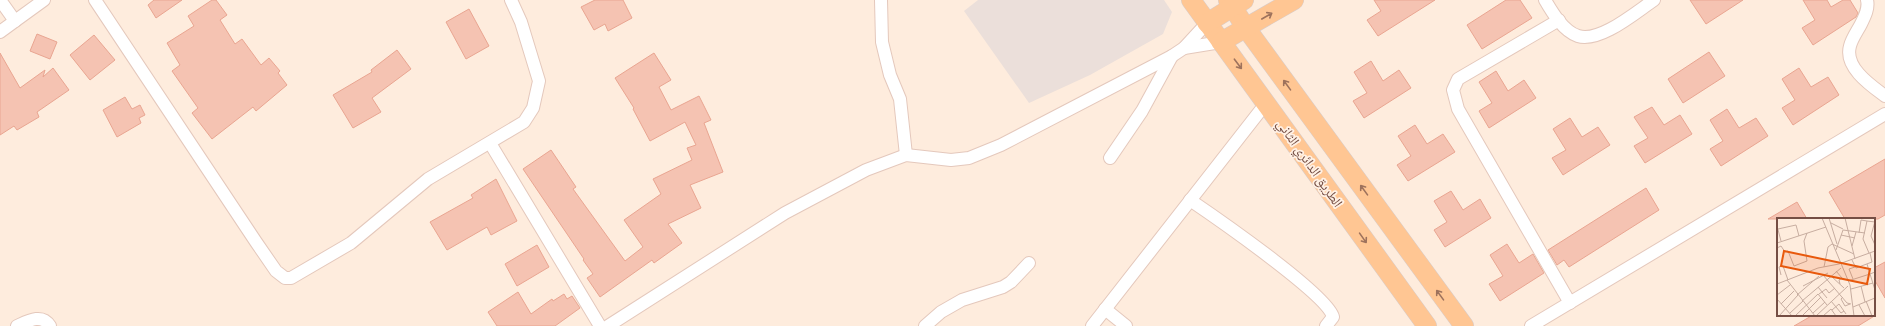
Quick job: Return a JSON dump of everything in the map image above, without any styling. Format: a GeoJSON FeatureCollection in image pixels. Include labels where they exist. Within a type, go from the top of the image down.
{"type":"FeatureCollection","features":[{"type":"Feature","properties":{"kind":"main road","name":"الطريق الدائري الثاني"},"geometry":{"type":"LineString","coordinates":[[1191,0],[1267,102],[1427,326]]}},
{"type":"Feature","properties":{"kind":"main road"},"geometry":{"type":"LineString","coordinates":[[1221,42],[1294,0]]}},
{"type":"Feature","properties":{"kind":"main road","name":"الطريق الدائري الثاني"},"geometry":{"type":"LineString","coordinates":[[1235,2],[1246,28],[1464,326]]}},
{"type":"Feature","properties":{"kind":"main road"},"geometry":{"type":"LineString","coordinates":[[1207,23],[1235,2]]}},
{"type":"Feature","properties":{"kind":"street"},"geometry":{"type":"LineString","coordinates":[[0,0],[15,21]]}},
{"type":"Feature","properties":{"kind":"street"},"geometry":{"type":"LineString","coordinates":[[0,32],[44,0]]}},
{"type":"Feature","properties":{"kind":"street"},"geometry":{"type":"LineString","coordinates":[[94,0],[256,242],[276,270],[285,278],[291,278],[351,243],[428,179],[524,122],[533,108],[540,81],[521,22],[511,0]]}},
{"type":"Feature","properties":{"kind":"street"},"geometry":{"type":"LineString","coordinates":[[881,0],[882,42],[890,75],[900,99],[906,155]]}},
{"type":"Feature","properties":{"kind":"street"},"geometry":{"type":"LineString","coordinates":[[1545,0],[1559,20],[1578,36],[1588,37],[1609,30],[1654,0]]}},
{"type":"Feature","properties":{"kind":"street"},"geometry":{"type":"LineString","coordinates":[[1867,0],[1866,16],[1850,45],[1849,54],[1851,62],[1856,70],[1874,88],[1885,96]]}},
{"type":"Feature","properties":{"kind":"street"},"geometry":{"type":"LineString","coordinates":[[1559,20],[1458,79],[1453,90],[1458,109],[1570,303]]}},
{"type":"Feature","properties":{"kind":"street"},"geometry":{"type":"LineString","coordinates":[[608,326],[785,213],[866,170],[906,155],[951,160],[969,158],[1001,146],[1172,56],[1184,48],[1207,23]]}},
{"type":"Feature","properties":{"kind":"street"},"geometry":{"type":"LineString","coordinates":[[1184,48],[1221,42]]}},
{"type":"Feature","properties":{"kind":"street"},"geometry":{"type":"LineString","coordinates":[[1110,158],[1142,111],[1172,56]]}},
{"type":"Feature","properties":{"kind":"street"},"geometry":{"type":"LineString","coordinates":[[1092,326],[1267,102]]}},
{"type":"Feature","properties":{"kind":"street"},"geometry":{"type":"LineString","coordinates":[[1532,326],[1885,114]]}},
{"type":"Feature","properties":{"kind":"street"},"geometry":{"type":"LineString","coordinates":[[490,143],[600,326]]}},
{"type":"Feature","properties":{"kind":"street"},"geometry":{"type":"LineString","coordinates":[[1190,200],[1264,253],[1303,284],[1325,304],[1332,313],[1333,317],[1326,326]]}},
{"type":"Feature","properties":{"kind":"street"},"geometry":{"type":"LineString","coordinates":[[930,325],[941,312],[962,300],[1003,287],[1011,282],[1029,264]]}},
{"type":"Feature","properties":{"kind":"street"},"geometry":{"type":"LineString","coordinates":[[1105,309],[1126,326]]}},
{"type":"Feature","properties":{"kind":"street"},"geometry":{"type":"LineString","coordinates":[[16,326],[38,318],[48,322],[50,326]]}},
{"type":"Feature","properties":{"kind":"shaded area"},"geometry":{"type":"Polygon","coordinates":[[[978,0],[1164,0],[1172,12],[1163,34],[1090,75],[1029,103],[964,11],[978,0]]]}},
{"type":"Feature","properties":{"kind":"building"},"geometry":{"type":"Polygon","coordinates":[[[154,0],[182,0],[156,18],[148,5],[154,0]]]}},
{"type":"Feature","properties":{"kind":"building"},"geometry":{"type":"Polygon","coordinates":[[[212,0],[216,0],[227,15],[220,20],[235,44],[242,39],[261,65],[269,58],[280,71],[278,73],[287,85],[256,111],[253,107],[212,139],[192,113],[198,108],[172,71],[180,65],[167,43],[194,26],[188,16],[212,0]]]}},
{"type":"Feature","properties":{"kind":"building"},"geometry":{"type":"Polygon","coordinates":[[[595,0],[623,0],[632,18],[608,31],[605,24],[594,30],[581,7],[595,0]]]}},
{"type":"Feature","properties":{"kind":"building"},"geometry":{"type":"Polygon","coordinates":[[[1374,0],[1435,0],[1378,36],[1367,20],[1381,11],[1374,0]]]}},
{"type":"Feature","properties":{"kind":"building"},"geometry":{"type":"Polygon","coordinates":[[[1506,0],[1520,0],[1532,18],[1482,49],[1467,25],[1506,0]]]}},
{"type":"Feature","properties":{"kind":"building"},"geometry":{"type":"Polygon","coordinates":[[[1690,0],[1743,0],[1706,24],[1690,0]]]}},
{"type":"Feature","properties":{"kind":"building"},"geometry":{"type":"Polygon","coordinates":[[[1803,0],[1827,0],[1831,7],[1843,0],[1850,0],[1858,13],[1856,17],[1813,45],[1802,28],[1815,20],[1803,0]]]}},
{"type":"Feature","properties":{"kind":"building"},"geometry":{"type":"Polygon","coordinates":[[[469,9],[489,46],[466,59],[446,22],[469,9]]]}},
{"type":"Feature","properties":{"kind":"building"},"geometry":{"type":"Polygon","coordinates":[[[37,34],[57,42],[50,59],[30,51],[37,34]]]}},
{"type":"Feature","properties":{"kind":"building"},"geometry":{"type":"Polygon","coordinates":[[[94,35],[115,60],[90,80],[70,55],[94,35]]]}},
{"type":"Feature","properties":{"kind":"building"},"geometry":{"type":"Polygon","coordinates":[[[397,50],[411,69],[372,98],[381,112],[353,128],[333,95],[372,72],[371,70],[397,50]]]}},
{"type":"Feature","properties":{"kind":"building"},"geometry":{"type":"Polygon","coordinates":[[[1709,52],[1725,76],[1683,103],[1668,79],[1709,52]]]}},
{"type":"Feature","properties":{"kind":"building"},"geometry":{"type":"Polygon","coordinates":[[[0,53],[20,88],[45,70],[43,77],[53,68],[69,90],[37,112],[39,117],[17,130],[14,126],[0,135],[0,53]]]}},
{"type":"Feature","properties":{"kind":"building"},"geometry":{"type":"Polygon","coordinates":[[[654,53],[671,80],[659,87],[671,110],[699,96],[711,120],[704,123],[723,172],[690,185],[701,208],[668,224],[682,243],[654,263],[652,260],[600,297],[587,278],[593,274],[583,260],[584,259],[523,169],[551,150],[576,187],[573,189],[625,261],[643,247],[624,220],[661,194],[653,179],[692,160],[687,148],[696,145],[685,122],[650,141],[633,109],[634,108],[615,78],[654,53]]]}},
{"type":"Feature","properties":{"kind":"building"},"geometry":{"type":"Polygon","coordinates":[[[1371,61],[1383,81],[1399,70],[1411,88],[1364,118],[1353,101],[1367,93],[1354,72],[1371,61]]]}},
{"type":"Feature","properties":{"kind":"building"},"geometry":{"type":"Polygon","coordinates":[[[1799,68],[1811,87],[1828,77],[1839,95],[1793,125],[1782,108],[1795,100],[1782,79],[1799,68]]]}},
{"type":"Feature","properties":{"kind":"building"},"geometry":{"type":"Polygon","coordinates":[[[1496,71],[1508,91],[1524,80],[1536,98],[1489,128],[1479,111],[1492,103],[1479,82],[1496,71]]]}},
{"type":"Feature","properties":{"kind":"building"},"geometry":{"type":"Polygon","coordinates":[[[125,97],[132,109],[140,105],[145,115],[139,118],[141,123],[117,137],[103,110],[125,97]]]}},
{"type":"Feature","properties":{"kind":"building"},"geometry":{"type":"Polygon","coordinates":[[[1652,107],[1664,125],[1680,115],[1692,134],[1645,163],[1634,146],[1648,138],[1634,117],[1652,107]]]}},
{"type":"Feature","properties":{"kind":"building"},"geometry":{"type":"Polygon","coordinates":[[[1727,109],[1739,128],[1756,118],[1768,136],[1721,166],[1710,149],[1723,141],[1710,120],[1727,109]]]}},
{"type":"Feature","properties":{"kind":"building"},"geometry":{"type":"Polygon","coordinates":[[[1570,118],[1582,137],[1598,127],[1610,145],[1563,175],[1552,158],[1566,150],[1553,129],[1570,118]]]}},
{"type":"Feature","properties":{"kind":"building"},"geometry":{"type":"Polygon","coordinates":[[[1415,125],[1427,144],[1443,134],[1455,152],[1408,181],[1397,165],[1411,156],[1398,136],[1415,125]]]}},
{"type":"Feature","properties":{"kind":"building"},"geometry":{"type":"Polygon","coordinates":[[[1885,159],[1885,215],[1878,219],[1844,218],[1829,192],[1885,159]]]}},
{"type":"Feature","properties":{"kind":"building"},"geometry":{"type":"Polygon","coordinates":[[[496,179],[517,221],[491,235],[487,227],[447,250],[430,222],[473,198],[471,195],[496,179]]]}},
{"type":"Feature","properties":{"kind":"building"},"geometry":{"type":"Polygon","coordinates":[[[1646,188],[1659,210],[1569,267],[1564,260],[1557,265],[1548,250],[1646,188]]]}},
{"type":"Feature","properties":{"kind":"building"},"geometry":{"type":"Polygon","coordinates":[[[1451,191],[1463,210],[1480,199],[1491,218],[1445,247],[1434,230],[1447,222],[1434,201],[1451,191]]]}},
{"type":"Feature","properties":{"kind":"building"},"geometry":{"type":"Polygon","coordinates":[[[1797,202],[1806,218],[1777,218],[1768,219],[1797,202]]]}},
{"type":"Feature","properties":{"kind":"building"},"geometry":{"type":"Polygon","coordinates":[[[1507,244],[1519,263],[1533,254],[1544,273],[1500,301],[1489,284],[1503,276],[1490,255],[1507,244]]]}},
{"type":"Feature","properties":{"kind":"building"},"geometry":{"type":"Polygon","coordinates":[[[537,245],[549,267],[517,286],[505,264],[537,245]]]}},
{"type":"Feature","properties":{"kind":"building"},"geometry":{"type":"Polygon","coordinates":[[[1885,262],[1885,298],[1875,281],[1875,267],[1885,262]]]}},
{"type":"Feature","properties":{"kind":"building"},"geometry":{"type":"Polygon","coordinates":[[[518,292],[531,314],[552,299],[553,301],[564,294],[567,299],[572,296],[580,308],[555,326],[497,326],[488,312],[518,292]]]}},
{"type":"Feature","properties":{"kind":"building"},"geometry":{"type":"Polygon","coordinates":[[[1811,316],[1874,316],[1858,326],[1794,326],[1811,316]]]}}]}
